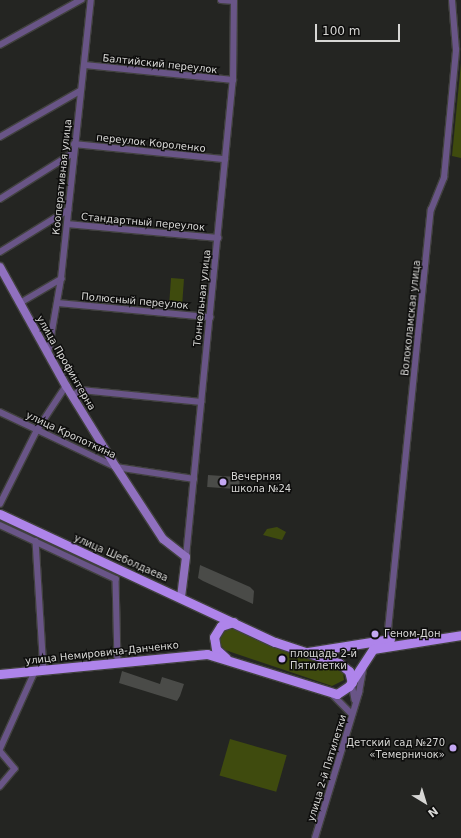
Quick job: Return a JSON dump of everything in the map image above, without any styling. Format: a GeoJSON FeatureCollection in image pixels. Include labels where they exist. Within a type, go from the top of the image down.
{"type":"FeatureCollection","features":[{"type":"Feature","properties":{"kind":"main road","name":"улица Шеболдаева"},"geometry":{"type":"LineString","coordinates":[[0,514],[233,622]]}},
{"type":"Feature","properties":{"kind":"main road"},"geometry":{"type":"LineString","coordinates":[[352,684],[344,666],[305,653],[233,622],[222,626],[214,637],[216,649],[227,658],[332,694],[342,692],[352,684],[362,662],[373,648],[384,642],[461,635]]}},
{"type":"Feature","properties":{"kind":"main road"},"geometry":{"type":"LineString","coordinates":[[305,653],[461,629]]}},
{"type":"Feature","properties":{"kind":"main road","name":"улица Немировича-Данченко"},"geometry":{"type":"LineString","coordinates":[[0,674],[207,654],[227,658]]}},
{"type":"Feature","properties":{"kind":"street"},"geometry":{"type":"LineString","coordinates":[[0,45],[81,0]]}},
{"type":"Feature","properties":{"kind":"street","name":"Кооперативная улица"},"geometry":{"type":"LineString","coordinates":[[48,354],[61,279],[73,153],[80,91],[85,65],[91,0]]}},
{"type":"Feature","properties":{"kind":"street"},"geometry":{"type":"LineString","coordinates":[[220,0],[234,1]]}},
{"type":"Feature","properties":{"kind":"street","name":"Волоколамская улица"},"geometry":{"type":"LineString","coordinates":[[384,642],[431,210],[444,178],[456,50],[452,0]]}},
{"type":"Feature","properties":{"kind":"street","name":"Тоннельная улица"},"geometry":{"type":"LineString","coordinates":[[181,597],[233,80],[234,1]]}},
{"type":"Feature","properties":{"kind":"street","name":"Балтийский переулок"},"geometry":{"type":"LineString","coordinates":[[85,65],[233,80]]}},
{"type":"Feature","properties":{"kind":"street"},"geometry":{"type":"LineString","coordinates":[[0,137],[80,91]]}},
{"type":"Feature","properties":{"kind":"street","name":"переулок Короленко"},"geometry":{"type":"LineString","coordinates":[[74,144],[225,159]]}},
{"type":"Feature","properties":{"kind":"street"},"geometry":{"type":"LineString","coordinates":[[0,199],[73,153]]}},
{"type":"Feature","properties":{"kind":"street","name":"Стандартный переулок"},"geometry":{"type":"LineString","coordinates":[[0,252],[68,210]]}},
{"type":"Feature","properties":{"kind":"street","name":"Стандартный переулок"},"geometry":{"type":"LineString","coordinates":[[67,224],[218,238]]}},
{"type":"Feature","properties":{"kind":"street","name":"улица Профинтерна"},"geometry":{"type":"LineString","coordinates":[[0,267],[66,386],[116,467]]}},
{"type":"Feature","properties":{"kind":"street"},"geometry":{"type":"LineString","coordinates":[[20,303],[61,279]]}},
{"type":"Feature","properties":{"kind":"street","name":"Полюсный переулок"},"geometry":{"type":"LineString","coordinates":[[58,303],[210,317]]}},
{"type":"Feature","properties":{"kind":"street"},"geometry":{"type":"LineString","coordinates":[[0,504],[37,430],[66,386]]}},
{"type":"Feature","properties":{"kind":"street"},"geometry":{"type":"LineString","coordinates":[[72,396],[81,390],[201,402]]}},
{"type":"Feature","properties":{"kind":"street","name":"улица Кропоткина"},"geometry":{"type":"LineString","coordinates":[[0,412],[116,467],[163,539],[186,557]]}},
{"type":"Feature","properties":{"kind":"street"},"geometry":{"type":"LineString","coordinates":[[116,467],[194,478]]}},
{"type":"Feature","properties":{"kind":"street"},"geometry":{"type":"LineString","coordinates":[[0,525],[116,579],[118,662]]}},
{"type":"Feature","properties":{"kind":"street"},"geometry":{"type":"LineString","coordinates":[[0,787],[15,769],[0,750],[39,670],[36,541]]}},
{"type":"Feature","properties":{"kind":"street","name":"улица 2-й Пятилетки"},"geometry":{"type":"LineString","coordinates":[[316,838],[356,702],[363,672],[362,662]]}},
{"type":"Feature","properties":{"kind":"street"},"geometry":{"type":"LineString","coordinates":[[352,684],[356,702]]}},
{"type":"Feature","properties":{"kind":"street"},"geometry":{"type":"LineString","coordinates":[[332,694],[352,714]]}},
{"type":"Feature","properties":{"kind":"green space"},"geometry":{"type":"Polygon","coordinates":[[[461,63],[461,158],[452,156],[461,63]]]}},
{"type":"Feature","properties":{"kind":"green space"},"geometry":{"type":"Polygon","coordinates":[[[171,278],[184,279],[182,304],[169,303],[171,278]]]}},
{"type":"Feature","properties":{"kind":"green space"},"geometry":{"type":"Polygon","coordinates":[[[277,527],[286,532],[282,540],[263,535],[267,529],[277,527]]]}},
{"type":"Feature","properties":{"kind":"green space"},"geometry":{"type":"Polygon","coordinates":[[[229,627],[279,648],[337,666],[343,672],[344,680],[332,686],[225,650],[219,643],[219,636],[229,627]]]}},
{"type":"Feature","properties":{"kind":"green space"},"geometry":{"type":"Polygon","coordinates":[[[230,739],[287,755],[276,792],[220,776],[230,739]]]}},
{"type":"Feature","properties":{"kind":"building","name":"Вечерняя школа №24"},"geometry":{"type":"Polygon","coordinates":[[[208,475],[240,477],[239,489],[207,487],[208,475]]]}},
{"type":"Feature","properties":{"kind":"building"},"geometry":{"type":"Polygon","coordinates":[[[200,565],[250,587],[254,591],[253,604],[198,578],[200,565]]]}},
{"type":"Feature","properties":{"kind":"building"},"geometry":{"type":"Polygon","coordinates":[[[122,671],[160,684],[162,677],[184,684],[177,701],[119,683],[122,671]]]}},
{"type":"Feature","properties":{"kind":"place","name":"Вечерняя школа №24"},"geometry":{"type":"Point","coordinates":[223,482]}},
{"type":"Feature","properties":{"kind":"place","name":"Геном-Дон"},"geometry":{"type":"Point","coordinates":[375,634]}},
{"type":"Feature","properties":{"kind":"place","name":"площадь 2-й Пятилетки"},"geometry":{"type":"Point","coordinates":[282,659]}},
{"type":"Feature","properties":{"kind":"place","name":"Детский сад №270 «Темерничок»"},"geometry":{"type":"Point","coordinates":[453,748]}}]}
